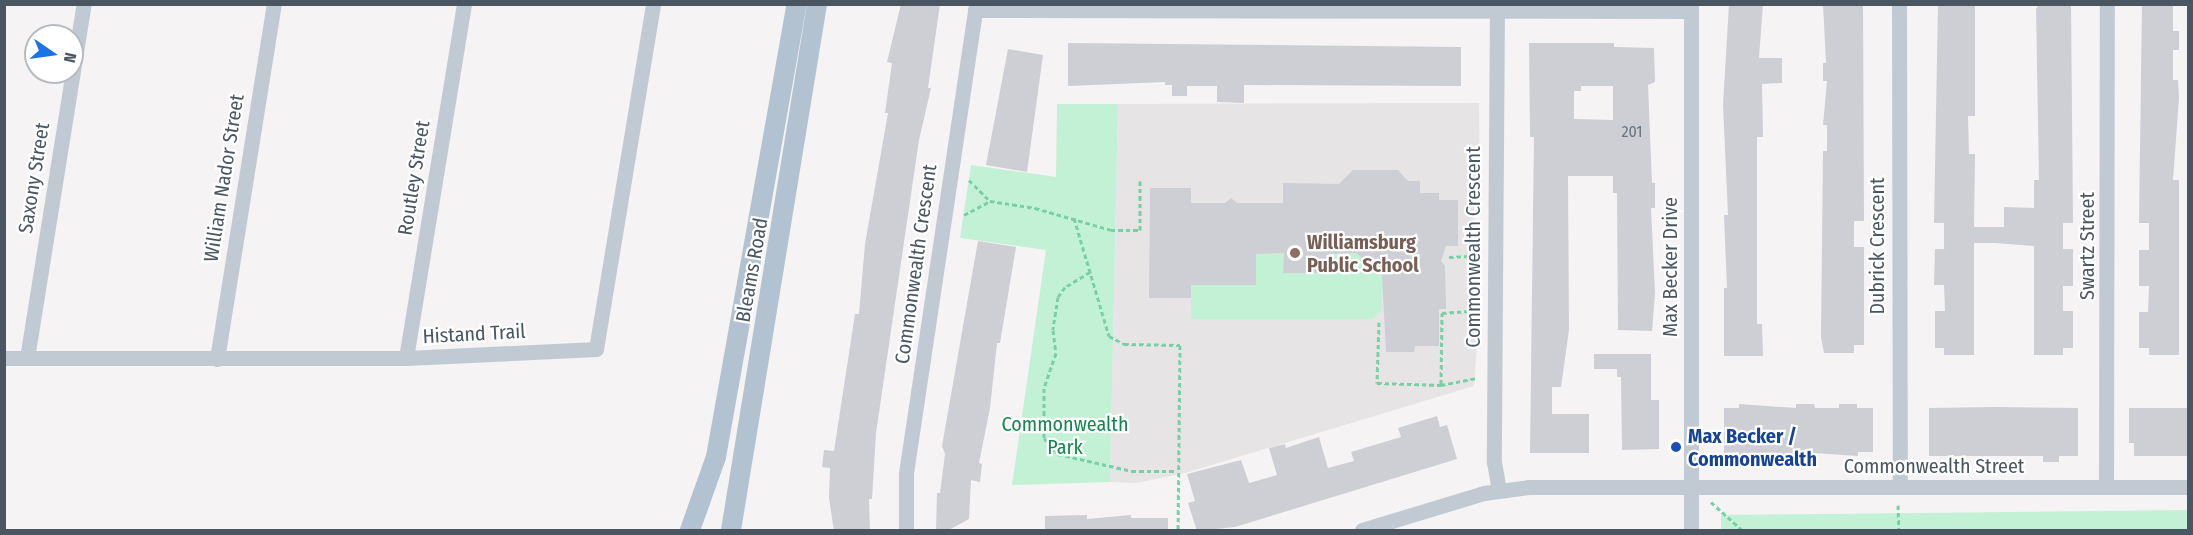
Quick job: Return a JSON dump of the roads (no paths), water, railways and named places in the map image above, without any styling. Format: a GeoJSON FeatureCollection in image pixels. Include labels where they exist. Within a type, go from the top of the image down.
{"type":"FeatureCollection","features":[{"type":"Feature","properties":{"kind":"main road","name":"Bleams Road"},"geometry":{"type":"LineString","coordinates":[[690,531],[716,457],[796,4]]}},
{"type":"Feature","properties":{"kind":"main road","name":"Bleams Road"},"geometry":{"type":"LineString","coordinates":[[731,531],[742,445],[817,4]]}},
{"type":"Feature","properties":{"kind":"street","name":"Saxony Street"},"geometry":{"type":"LineString","coordinates":[[27,358],[84,4]]}},
{"type":"Feature","properties":{"kind":"street","name":"William Nador Street"},"geometry":{"type":"LineString","coordinates":[[217,359],[274,4]]}},
{"type":"Feature","properties":{"kind":"street","name":"Routley Street"},"geometry":{"type":"LineString","coordinates":[[406,358],[464,4]]}},
{"type":"Feature","properties":{"kind":"street","name":"Histand Trail"},"geometry":{"type":"LineString","coordinates":[[4,358],[406,358],[596,349],[653,4]]}},
{"type":"Feature","properties":{"kind":"street","name":"Dubrick Crescent"},"geometry":{"type":"LineString","coordinates":[[1899,4],[1899,487]]}},
{"type":"Feature","properties":{"kind":"street","name":"Swartz Street"},"geometry":{"type":"LineString","coordinates":[[2106,487],[2107,4]]}},
{"type":"Feature","properties":{"kind":"street"},"geometry":{"type":"LineString","coordinates":[[975,8],[1691,8]]}},
{"type":"Feature","properties":{"kind":"street","name":"Commonwealth Crescent"},"geometry":{"type":"LineString","coordinates":[[906,531],[906,472],[975,8]]}},
{"type":"Feature","properties":{"kind":"street","name":"Commonwealth Crescent"},"geometry":{"type":"LineString","coordinates":[[1497,8],[1494,462],[1498,489]]}},
{"type":"Feature","properties":{"kind":"street","name":"Max Becker Drive"},"geometry":{"type":"LineString","coordinates":[[1691,8],[1691,531]]}},
{"type":"Feature","properties":{"kind":"street","name":"Commonwealth Street"},"geometry":{"type":"LineString","coordinates":[[1362,531],[1498,489],[2188,487]]}},
{"type":"Feature","properties":{"kind":"place","name":"Williamsburg Public School"},"geometry":{"type":"Point","coordinates":[1295,253]}},
{"type":"Feature","properties":{"kind":"place","name":"Max Becker / Commonwealth"},"geometry":{"type":"Point","coordinates":[1676,447]}},
{"type":"Feature","properties":{"kind":"park label","name":"Commonwealth Park"},"geometry":{"type":"Point","coordinates":[1065,436]}}]}
